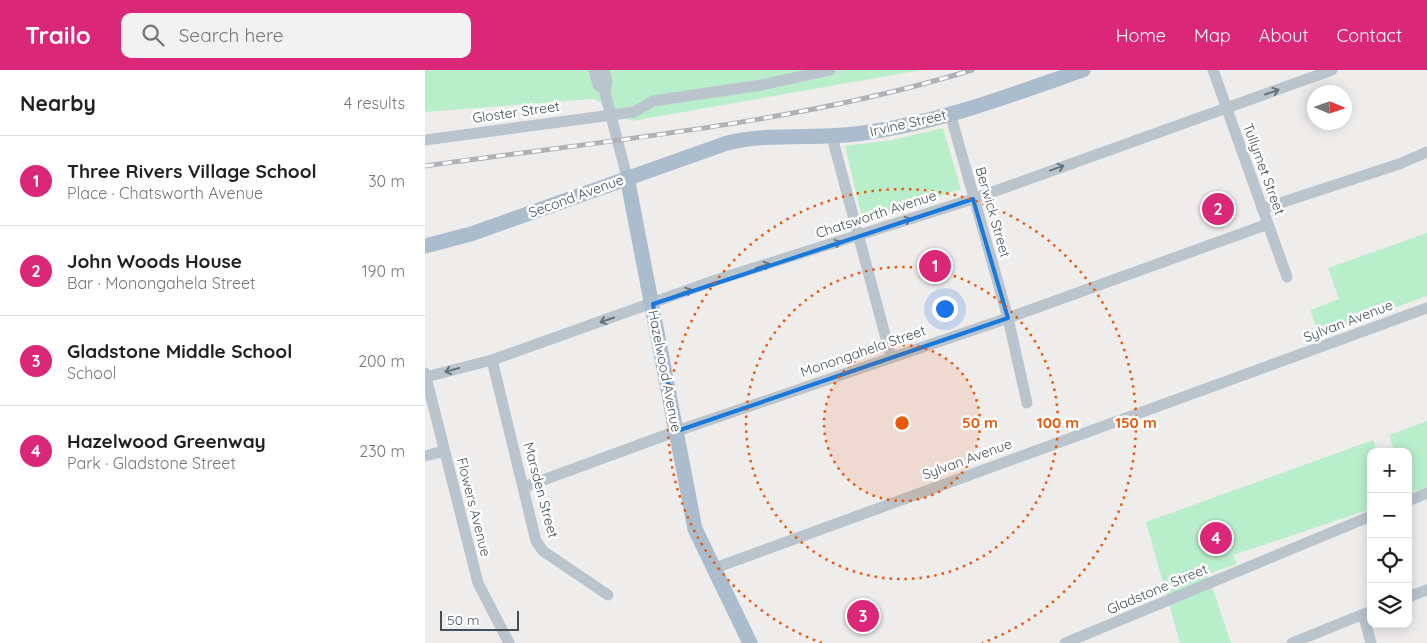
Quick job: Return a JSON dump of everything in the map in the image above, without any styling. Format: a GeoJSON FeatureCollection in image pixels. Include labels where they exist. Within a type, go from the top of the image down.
{"type":"FeatureCollection","features":[{"type":"Feature","properties":{"kind":"main road","name":"Irvine Street"},"geometry":{"type":"LineString","coordinates":[[727,143],[762,136],[832,136],[890,129],[950,113],[1083,70]]}},
{"type":"Feature","properties":{"kind":"main road","name":"Second Avenue"},"geometry":{"type":"LineString","coordinates":[[425,246],[471,234],[727,143]]}},
{"type":"Feature","properties":{"kind":"main road","name":"Hazelwood Avenue"},"geometry":{"type":"LineString","coordinates":[[627,178],[695,528],[750,643]]}},
{"type":"Feature","properties":{"kind":"street","name":"Hazelwood Avenue"},"geometry":{"type":"LineString","coordinates":[[594,70],[598,85],[605,90]]}},
{"type":"Feature","properties":{"kind":"street","name":"Hazelwood Avenue"},"geometry":{"type":"LineString","coordinates":[[604,70],[607,82],[605,90],[610,114],[627,178]]}},
{"type":"Feature","properties":{"kind":"street"},"geometry":{"type":"LineString","coordinates":[[610,114],[634,112],[653,102],[762,85],[830,70]]}},
{"type":"Feature","properties":{"kind":"street","name":"Tullymet Street"},"geometry":{"type":"LineString","coordinates":[[1213,70],[1287,277]]}},
{"type":"Feature","properties":{"kind":"street","name":"Chatsworth Avenue"},"geometry":{"type":"LineString","coordinates":[[426,375],[492,360],[717,280],[973,199],[1332,70]]}},
{"type":"Feature","properties":{"kind":"street","name":"Berwick Street"},"geometry":{"type":"LineString","coordinates":[[950,113],[1008,318],[1027,403]]}},
{"type":"Feature","properties":{"kind":"street","name":"Gloster Street"},"geometry":{"type":"LineString","coordinates":[[425,140],[610,114]]}},
{"type":"Feature","properties":{"kind":"street"},"geometry":{"type":"LineString","coordinates":[[832,136],[891,357]]}},
{"type":"Feature","properties":{"kind":"street"},"geometry":{"type":"LineString","coordinates":[[1263,209],[1399,164],[1427,152]]}},
{"type":"Feature","properties":{"kind":"street","name":"Monongahela Street"},"geometry":{"type":"LineString","coordinates":[[524,487],[677,431],[1008,318],[1268,224]]}},
{"type":"Feature","properties":{"kind":"street","name":"Sylvan Avenue"},"geometry":{"type":"LineString","coordinates":[[715,568],[1427,308]]}},
{"type":"Feature","properties":{"kind":"street","name":"Marsden Street"},"geometry":{"type":"LineString","coordinates":[[492,360],[536,541],[543,551],[608,595]]}},
{"type":"Feature","properties":{"kind":"street","name":"Flowers Avenue"},"geometry":{"type":"LineString","coordinates":[[426,375],[478,584],[509,643]]}},
{"type":"Feature","properties":{"kind":"street"},"geometry":{"type":"LineString","coordinates":[[425,456],[444,451]]}},
{"type":"Feature","properties":{"kind":"street"},"geometry":{"type":"LineString","coordinates":[[1412,499],[1427,493]]}},
{"type":"Feature","properties":{"kind":"street","name":"Gladstone Street"},"geometry":{"type":"LineString","coordinates":[[1065,643],[1367,518]]}},
{"type":"Feature","properties":{"kind":"street"},"geometry":{"type":"LineString","coordinates":[[1412,596],[1427,590]]}},
{"type":"Feature","properties":{"kind":"street"},"geometry":{"type":"LineString","coordinates":[[1292,643],[1367,612]]}},
{"type":"Feature","properties":{"kind":"street"},"geometry":{"type":"LineString","coordinates":[[1369,628],[1371,643]]}},
{"type":"Feature","properties":{"kind":"highlighted area"},"geometry":{"type":"Polygon","coordinates":[[[973,199],[1008,318],[677,431],[653,304],[973,199]]]}},
{"type":"Feature","properties":{"kind":"green space"},"geometry":{"type":"Polygon","coordinates":[[[425,70],[921,70],[632,121],[594,99],[425,112],[425,70]]]}},
{"type":"Feature","properties":{"kind":"green space"},"geometry":{"type":"Polygon","coordinates":[[[943,128],[961,189],[863,221],[845,146],[892,140],[943,128]]]}},
{"type":"Feature","properties":{"kind":"green space"},"geometry":{"type":"Polygon","coordinates":[[[1427,233],[1427,296],[1319,335],[1310,310],[1339,299],[1328,268],[1427,233]]]}},
{"type":"Feature","properties":{"kind":"green space"},"geometry":{"type":"Polygon","coordinates":[[[1427,421],[1427,487],[1412,492],[1412,448],[1394,448],[1389,435],[1427,421]]]}},
{"type":"Feature","properties":{"kind":"green space"},"geometry":{"type":"Polygon","coordinates":[[[1373,440],[1376,448],[1367,448],[1367,510],[1233,555],[1237,564],[1208,574],[1231,643],[1180,643],[1146,522],[1373,440]]]}},
{"type":"Feature","properties":{"kind":"railway"},"geometry":{"type":"LineString","coordinates":[[425,166],[701,129],[838,104],[905,89],[972,70]]}},
{"type":"Feature","properties":{"kind":"place","name":"John Woods House"},"geometry":{"type":"Point","coordinates":[1218,209]}},
{"type":"Feature","properties":{"kind":"place","name":"Three Rivers Village School"},"geometry":{"type":"Point","coordinates":[935,266]}},
{"type":"Feature","properties":{"kind":"place","name":"Hazelwood Greenway"},"geometry":{"type":"Point","coordinates":[1216,538]}},
{"type":"Feature","properties":{"kind":"place","name":"Gladstone Middle School"},"geometry":{"type":"Point","coordinates":[863,616]}}]}
